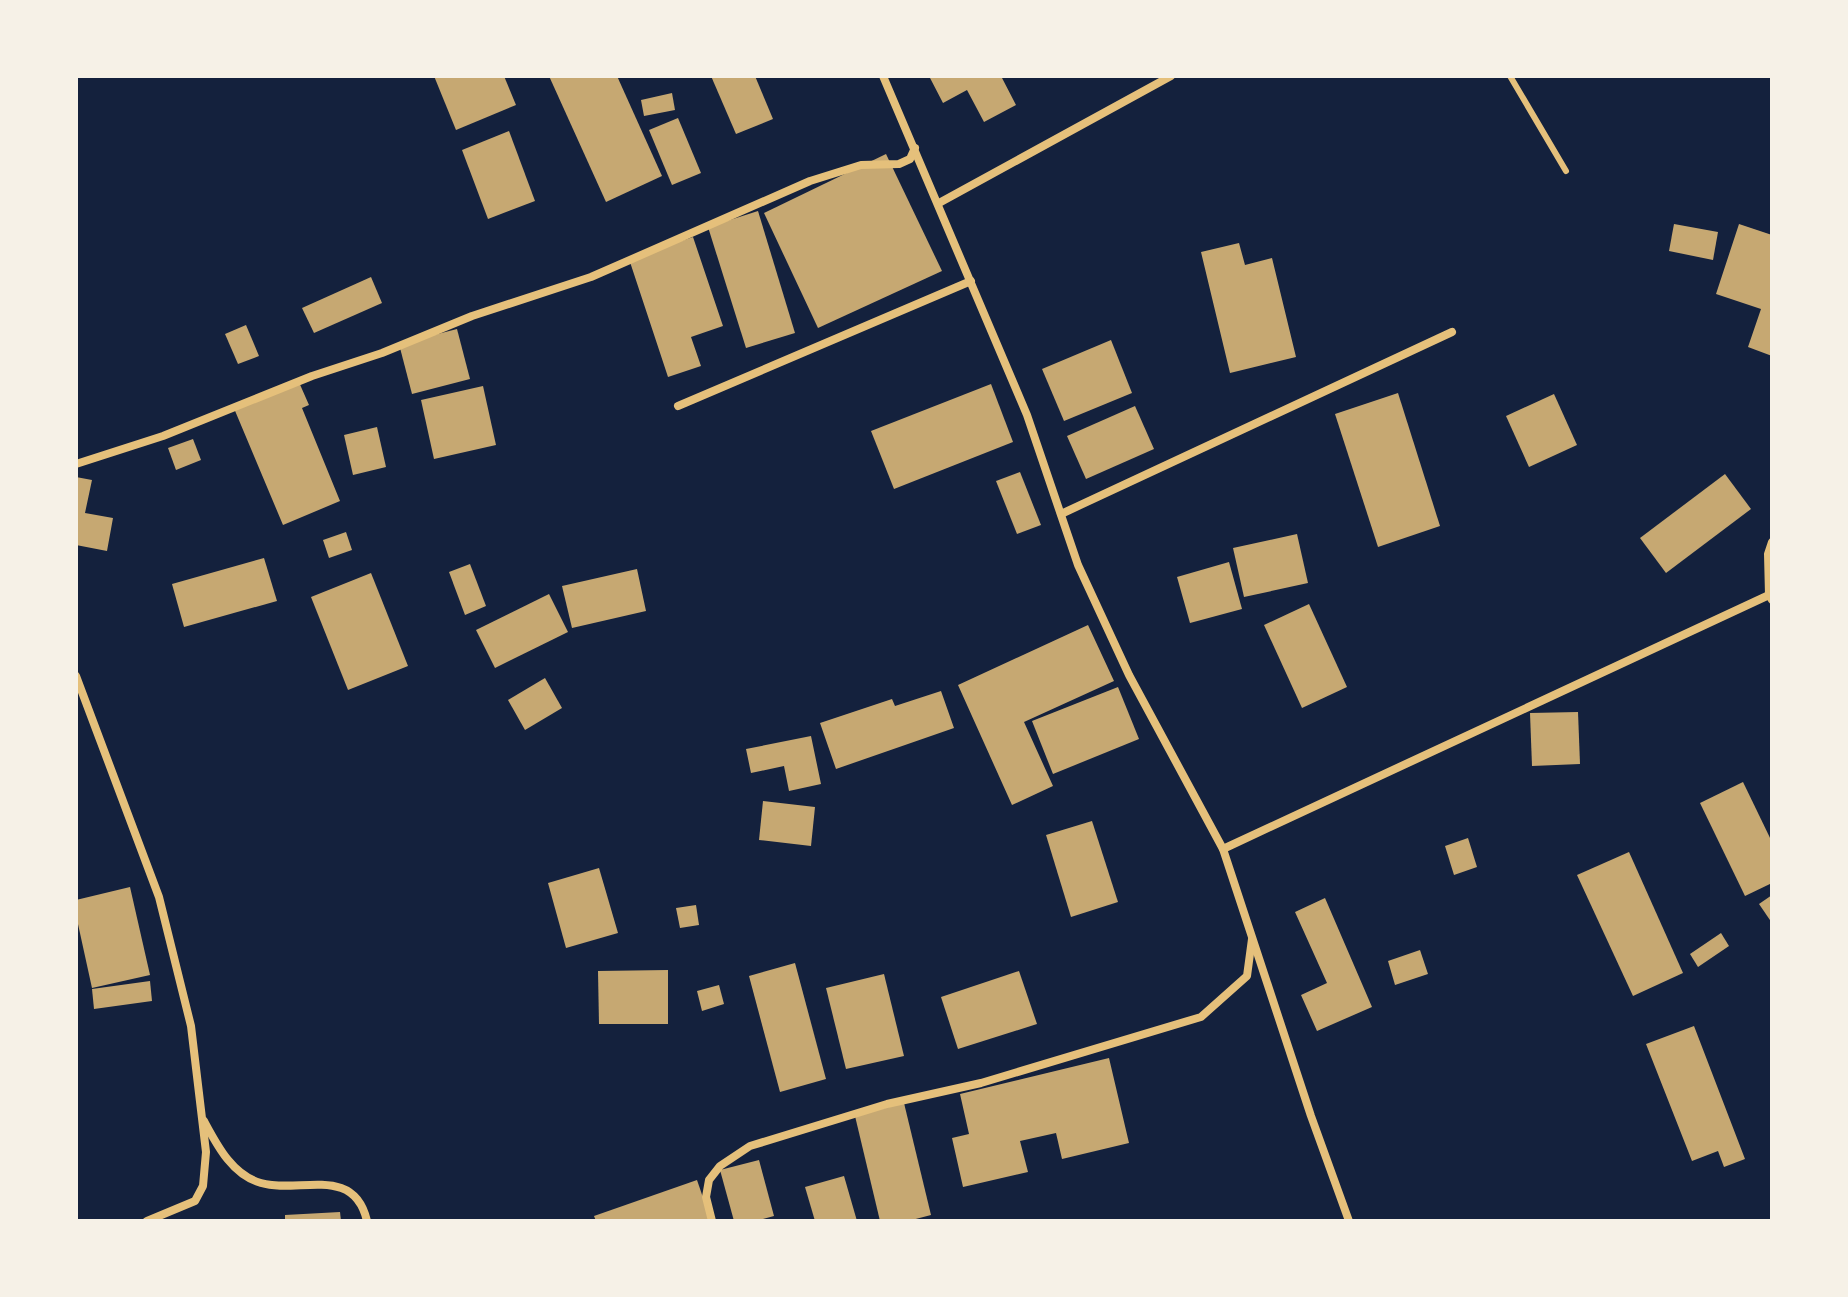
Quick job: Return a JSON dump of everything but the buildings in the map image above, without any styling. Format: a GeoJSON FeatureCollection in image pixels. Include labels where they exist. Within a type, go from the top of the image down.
{"type":"FeatureCollection","features":[{"type":"Feature","properties":{"kind":"street"},"geometry":{"type":"LineString","coordinates":[[883,76],[1027,415],[1078,565],[1129,675],[1223,849],[1349,1221]]}},
{"type":"Feature","properties":{"kind":"street"},"geometry":{"type":"LineString","coordinates":[[939,203],[1171,76]]}},
{"type":"Feature","properties":{"kind":"street"},"geometry":{"type":"LineString","coordinates":[[76,464],[163,436],[472,316],[591,277],[810,181],[861,165],[899,164],[910,159],[915,148]]}},
{"type":"Feature","properties":{"kind":"street"},"geometry":{"type":"LineString","coordinates":[[678,406],[971,281]]}},
{"type":"Feature","properties":{"kind":"street"},"geometry":{"type":"LineString","coordinates":[[1061,514],[1452,332]]}},
{"type":"Feature","properties":{"kind":"street"},"geometry":{"type":"LineString","coordinates":[[1223,849],[1770,598],[1768,554],[1772,542]]}},
{"type":"Feature","properties":{"kind":"street"},"geometry":{"type":"LineString","coordinates":[[76,676],[159,897],[191,1026],[206,1152],[203,1186],[195,1201],[147,1221]]}},
{"type":"Feature","properties":{"kind":"street"},"geometry":{"type":"LineString","coordinates":[[712,1221],[706,1197],[709,1180],[720,1166],[750,1146],[887,1104],[981,1083],[1201,1017],[1247,976],[1253,934]]}},
{"type":"Feature","properties":{"kind":"street"},"geometry":{"type":"LineString","coordinates":[[200,1115],[219,1149],[240,1173],[262,1184],[330,1184],[352,1194],[367,1221]]}},
{"type":"Feature","properties":{"kind":"lane"},"geometry":{"type":"LineString","coordinates":[[1510,76],[1566,171]]}}]}
